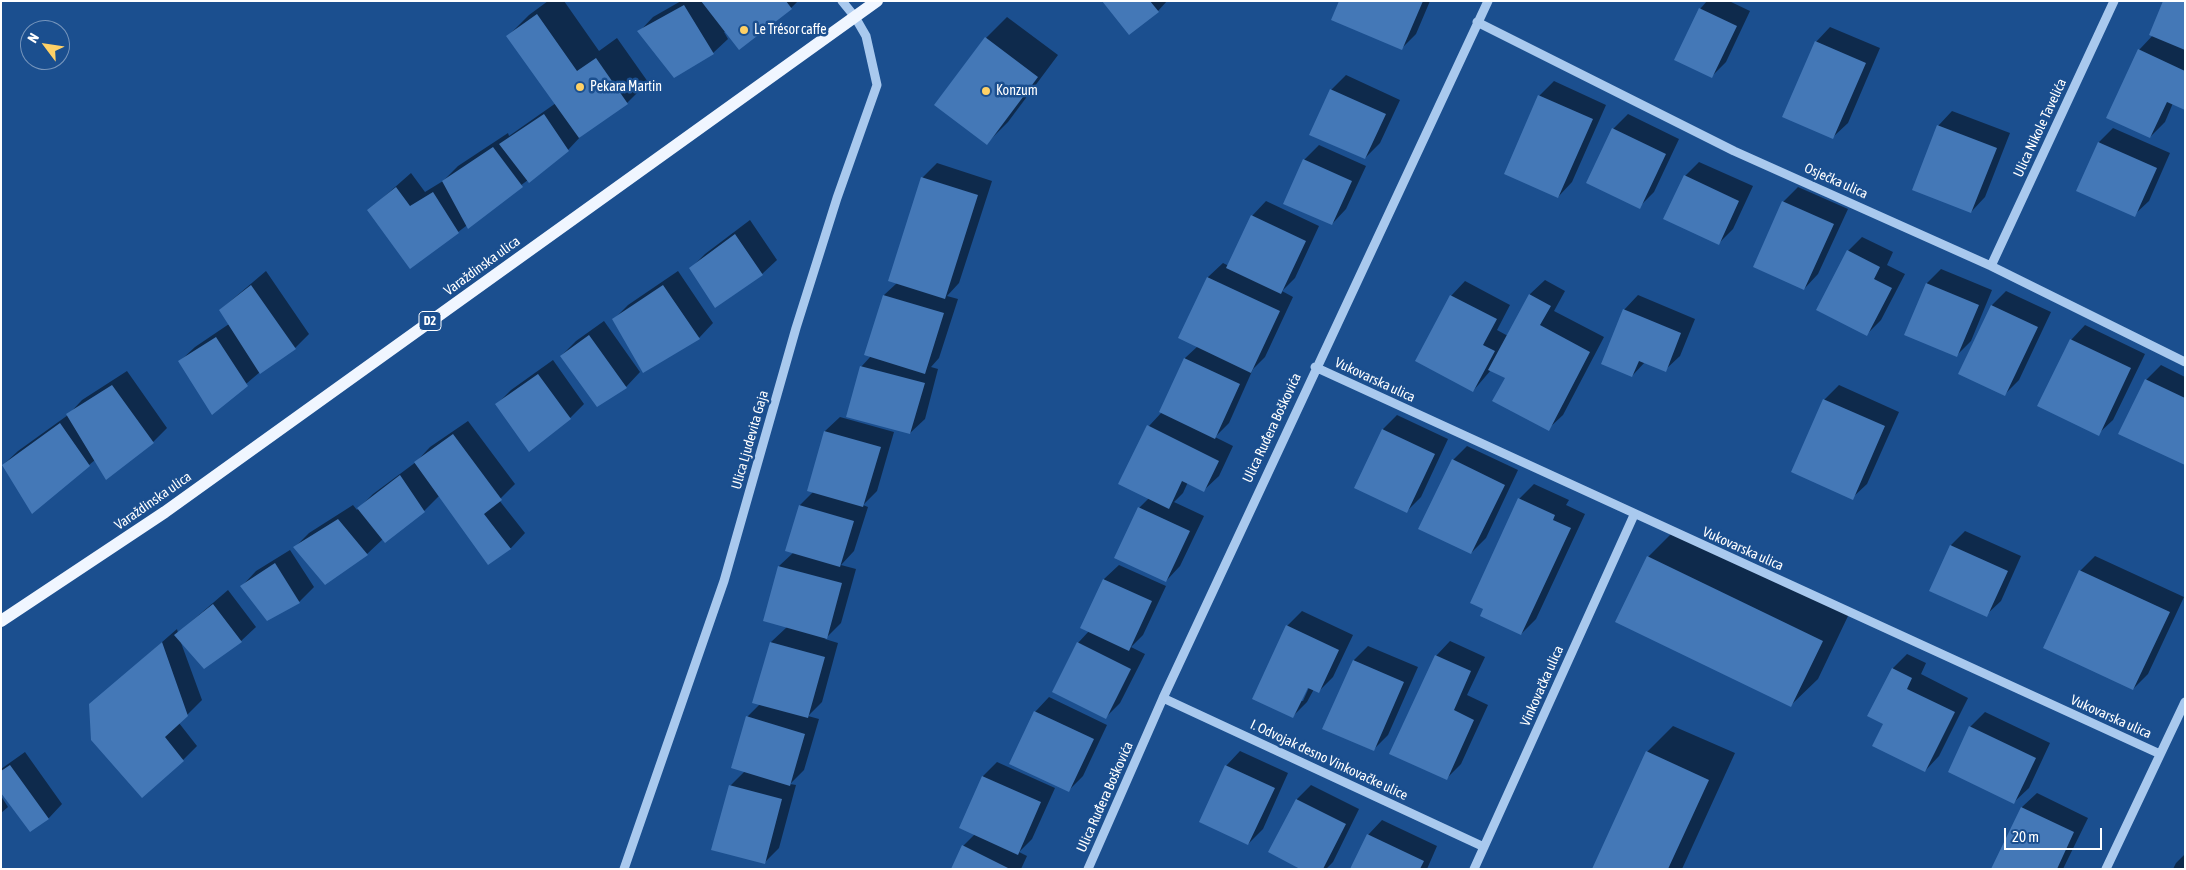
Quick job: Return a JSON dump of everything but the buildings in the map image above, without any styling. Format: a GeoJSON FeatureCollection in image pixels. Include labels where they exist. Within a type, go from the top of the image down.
{"type":"FeatureCollection","features":[{"type":"Feature","properties":{"kind":"main road","name":"D2"},"geometry":{"type":"LineString","coordinates":[[856,17],[877,1]]}},
{"type":"Feature","properties":{"kind":"main road","name":"Varaždinska ulica"},"geometry":{"type":"LineString","coordinates":[[1,621],[165,512],[856,17]]}},
{"type":"Feature","properties":{"kind":"street","name":"Ulica Ljudevita Gaja"},"geometry":{"type":"LineString","coordinates":[[624,869],[724,581],[796,328],[837,198],[877,85],[866,36],[856,17],[842,1]]}},
{"type":"Feature","properties":{"kind":"street","name":"Ulica Ruđera Boškovića"},"geometry":{"type":"LineString","coordinates":[[1088,869],[1163,698],[1315,367],[1488,1]]}},
{"type":"Feature","properties":{"kind":"street","name":"Ulica Nikole Tavelića"},"geometry":{"type":"LineString","coordinates":[[1991,266],[2114,1]]}},
{"type":"Feature","properties":{"kind":"street","name":"Osječka ulica"},"geometry":{"type":"LineString","coordinates":[[1478,22],[1734,151],[1991,266],[2185,362]]}},
{"type":"Feature","properties":{"kind":"street","name":"Vukovarska ulica"},"geometry":{"type":"LineString","coordinates":[[1315,367],[1634,515],[2160,754]]}},
{"type":"Feature","properties":{"kind":"street","name":"Vinkovačka ulica"},"geometry":{"type":"LineString","coordinates":[[1474,869],[1634,515]]}},
{"type":"Feature","properties":{"kind":"street","name":"I. Odvojak desno Vinkovačke ulice"},"geometry":{"type":"LineString","coordinates":[[1163,698],[1484,847]]}},
{"type":"Feature","properties":{"kind":"street"},"geometry":{"type":"LineString","coordinates":[[2106,869],[2185,702]]}},
{"type":"Feature","properties":{"kind":"place","name":"Le Trésor caffe"},"geometry":{"type":"Point","coordinates":[744,30]}},
{"type":"Feature","properties":{"kind":"place","name":"Pekara Martin"},"geometry":{"type":"Point","coordinates":[580,87]}},
{"type":"Feature","properties":{"kind":"place","name":"Konzum"},"geometry":{"type":"Point","coordinates":[986,91]}}]}
